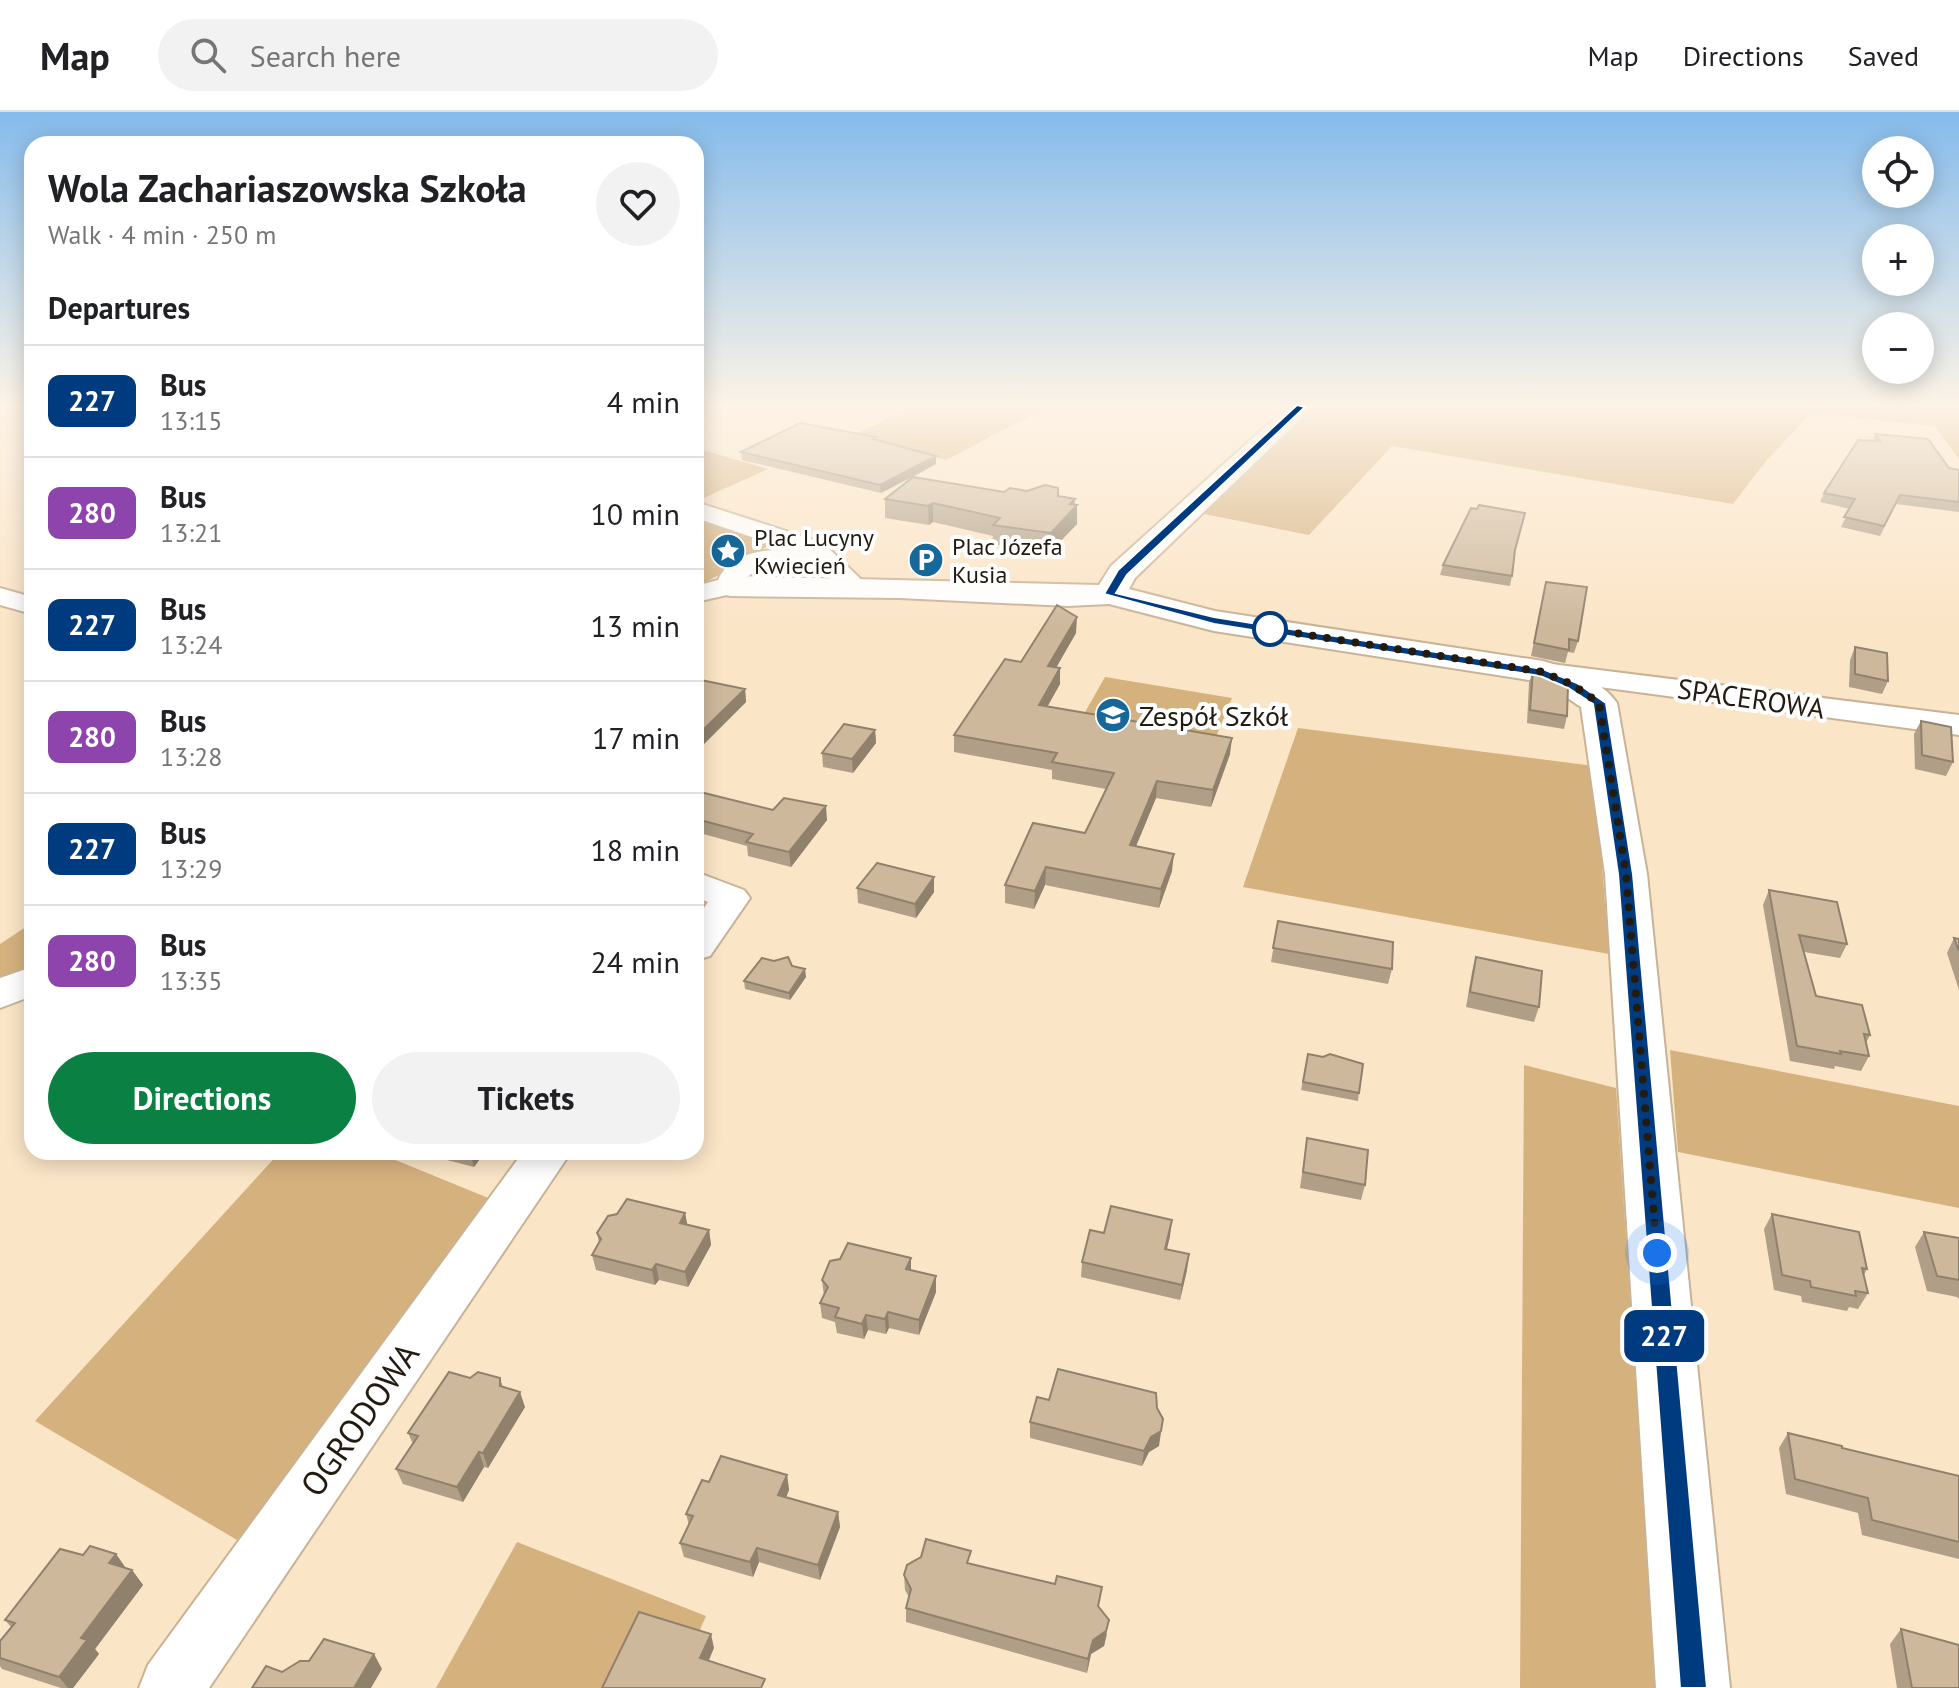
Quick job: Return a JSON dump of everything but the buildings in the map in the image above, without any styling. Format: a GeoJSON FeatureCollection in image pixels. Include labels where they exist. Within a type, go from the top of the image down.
{"type":"FeatureCollection","features":[{"type":"Feature","properties":{"kind":"street"},"geometry":{"type":"LineString","coordinates":[[1110,594],[1122,573],[1221,481]]}},
{"type":"Feature","properties":{"kind":"street"},"geometry":{"type":"LineString","coordinates":[[704,512],[814,549],[855,587]]}},
{"type":"Feature","properties":{"kind":"street"},"geometry":{"type":"LineString","coordinates":[[730,586],[731,579],[739,570],[788,539]]}},
{"type":"Feature","properties":{"kind":"street"},"geometry":{"type":"LineString","coordinates":[[752,563],[778,557],[831,565]]}},
{"type":"Feature","properties":{"kind":"street"},"geometry":{"type":"LineString","coordinates":[[704,592],[730,586],[855,587],[1068,596],[1110,594],[1214,621],[1543,672],[1573,685],[1599,703],[1626,874],[1693,1688]]}},
{"type":"Feature","properties":{"kind":"street"},"geometry":{"type":"LineString","coordinates":[[0,596],[24,604]]}},
{"type":"Feature","properties":{"kind":"street","name":"SPACEROWA"},"geometry":{"type":"LineString","coordinates":[[1543,672],[1959,725]]}},
{"type":"Feature","properties":{"kind":"street"},"geometry":{"type":"LineString","coordinates":[[704,886],[731,898],[704,936]]}},
{"type":"Feature","properties":{"kind":"street"},"geometry":{"type":"LineString","coordinates":[[0,994],[24,984]]}},
{"type":"Feature","properties":{"kind":"street","name":"OGRODOWA"},"geometry":{"type":"LineString","coordinates":[[171,1688],[542,1160]]}},
{"type":"Feature","properties":{"kind":"shaded area"},"geometry":{"type":"Polygon","coordinates":[[[704,481],[742,481],[704,498],[704,481]]]}},
{"type":"Feature","properties":{"kind":"shaded area"},"geometry":{"type":"Polygon","coordinates":[[[1235,481],[1360,481],[1309,535],[1199,513],[1235,481]]]}},
{"type":"Feature","properties":{"kind":"shaded area"},"geometry":{"type":"Polygon","coordinates":[[[1595,481],[1751,481],[1733,504],[1595,481]]]}},
{"type":"Feature","properties":{"kind":"shaded area","name":"Plac Lucyny Kwiecień"},"geometry":{"type":"Polygon","coordinates":[[[704,514],[773,542],[704,583],[704,514]]]}},
{"type":"Feature","properties":{"kind":"shaded area"},"geometry":{"type":"Polygon","coordinates":[[[1105,677],[1232,698],[1216,737],[1084,714],[1105,677]]]}},
{"type":"Feature","properties":{"kind":"shaded area"},"geometry":{"type":"Polygon","coordinates":[[[1298,728],[1594,766],[1609,954],[1243,887],[1298,728]]]}},
{"type":"Feature","properties":{"kind":"shaded area"},"geometry":{"type":"Polygon","coordinates":[[[24,928],[24,974],[0,984],[0,944],[24,928]]]}},
{"type":"Feature","properties":{"kind":"shaded area"},"geometry":{"type":"Polygon","coordinates":[[[1670,1050],[1959,1106],[1959,1208],[1678,1152],[1670,1050]]]}},
{"type":"Feature","properties":{"kind":"shaded area"},"geometry":{"type":"Polygon","coordinates":[[[1524,1065],[1616,1088],[1656,1688],[1520,1688],[1524,1065]]]}},
{"type":"Feature","properties":{"kind":"shaded area"},"geometry":{"type":"Polygon","coordinates":[[[273,1160],[396,1160],[498,1202],[249,1547],[35,1421],[273,1160]]]}},
{"type":"Feature","properties":{"kind":"shaded area"},"geometry":{"type":"Polygon","coordinates":[[[517,1542],[706,1616],[674,1688],[436,1688],[517,1542]]]}},
{"type":"Feature","properties":{"kind":"bus line","name":"227"},"geometry":{"type":"LineString","coordinates":[[1218,481],[1122,573],[1110,594],[1214,621],[1543,672],[1573,685],[1599,703],[1626,874],[1693,1688]]}},
{"type":"Feature","properties":{"kind":"place","name":"Plac Lucyny Kwiecień"},"geometry":{"type":"Point","coordinates":[728,551]}},
{"type":"Feature","properties":{"kind":"place","name":"Plac Józefa Kusia"},"geometry":{"type":"Point","coordinates":[926,560]}},
{"type":"Feature","properties":{"kind":"place","name":"Zespół Szkół"},"geometry":{"type":"Point","coordinates":[1113,715]}},
{"type":"Feature","properties":{"kind":"route"},"geometry":{"type":"LineString","coordinates":[[1270,629],[1543,672],[1573,685],[1599,703],[1626,874],[1657,1253]]}}]}
